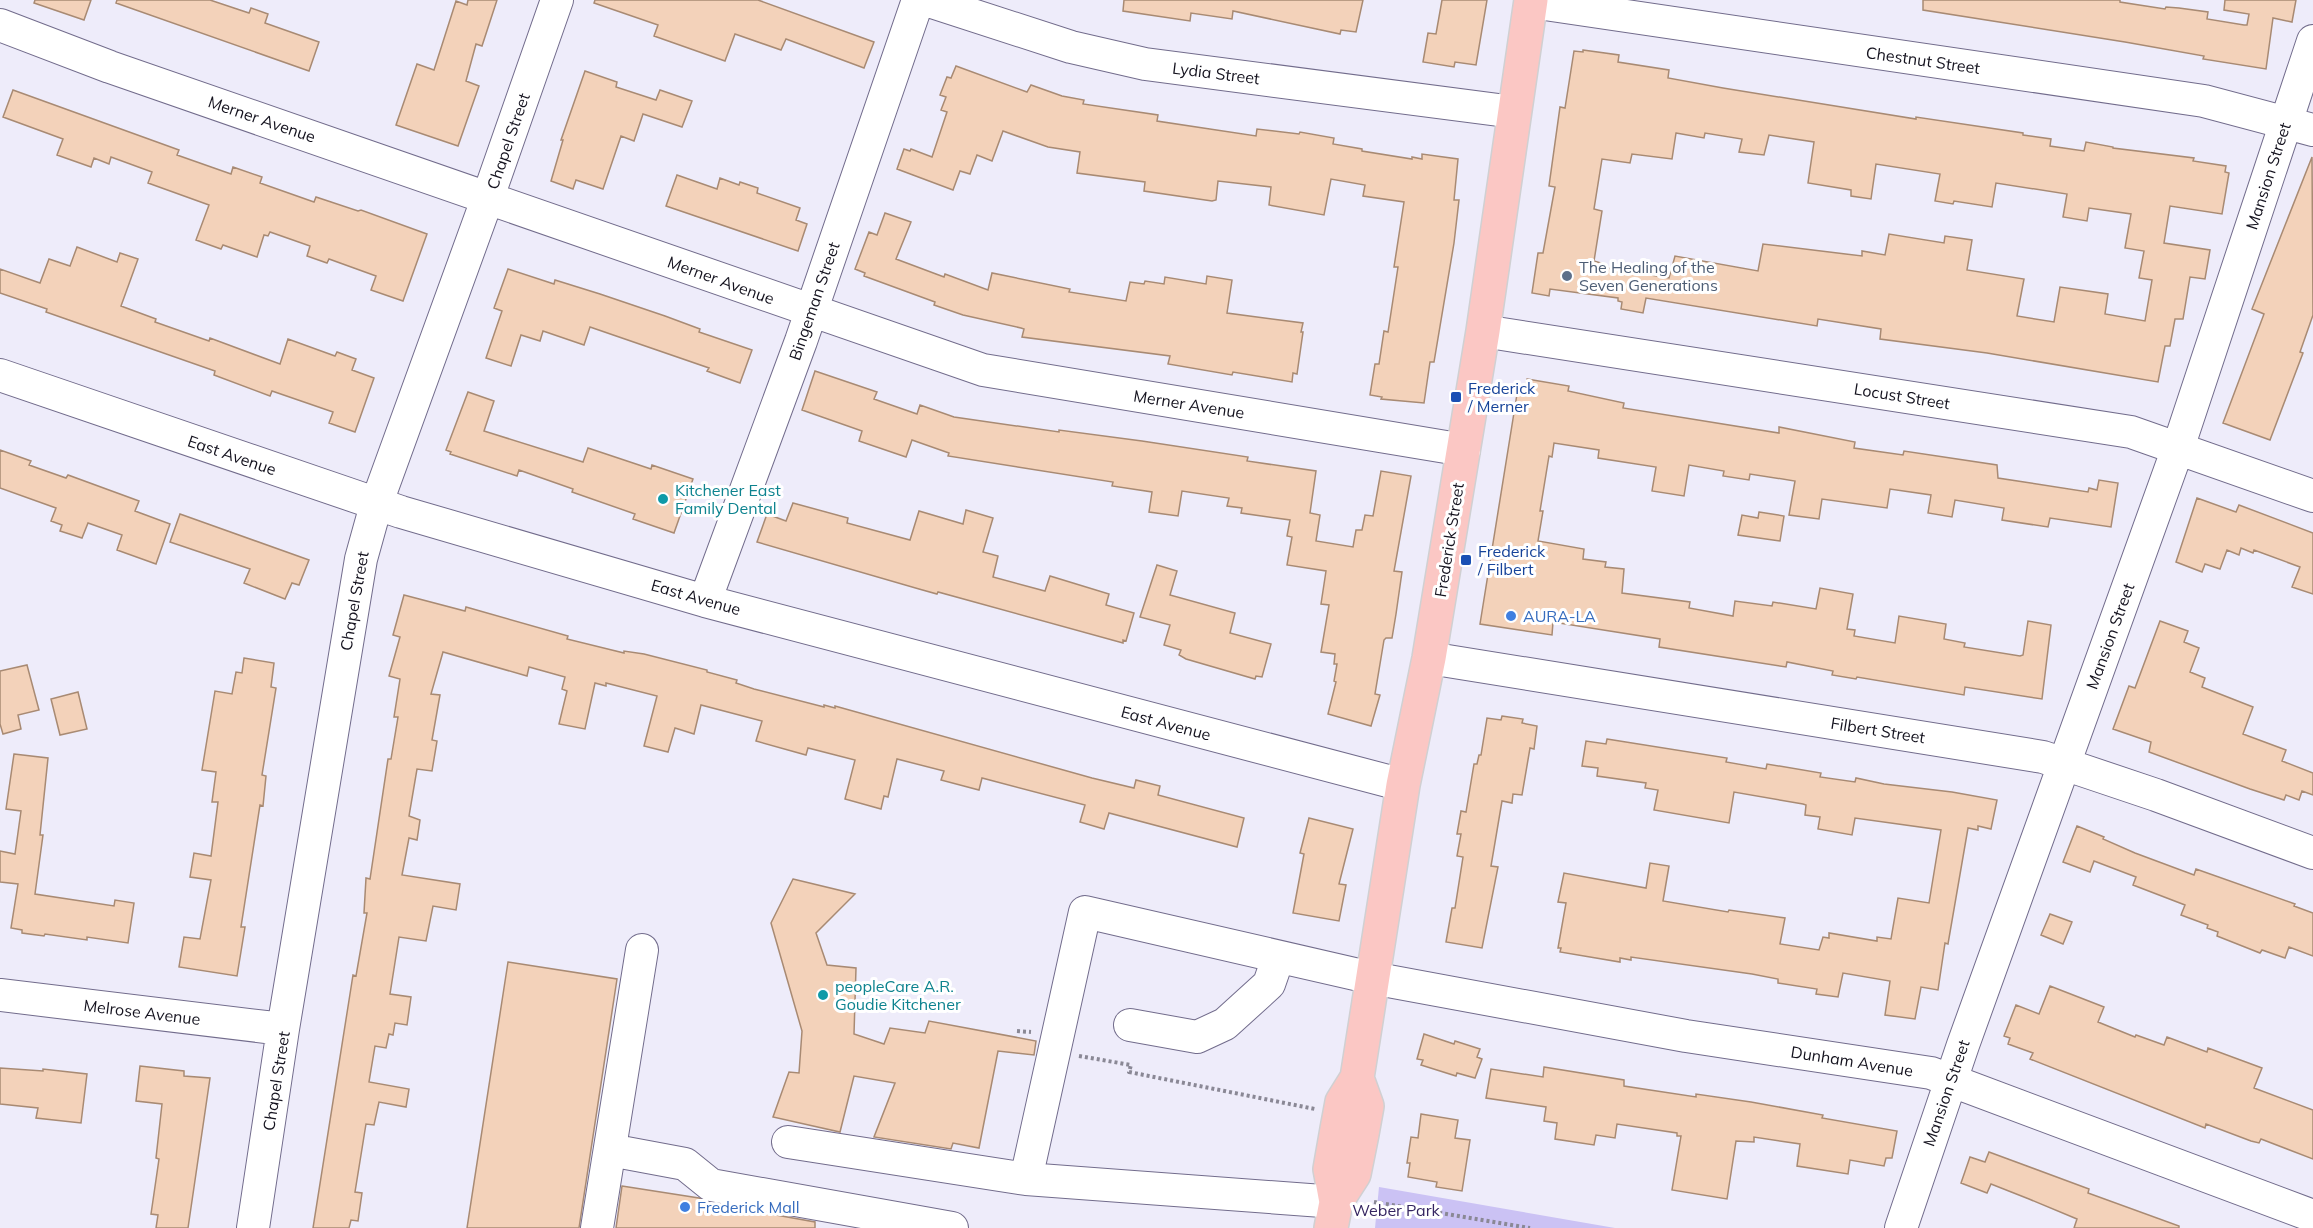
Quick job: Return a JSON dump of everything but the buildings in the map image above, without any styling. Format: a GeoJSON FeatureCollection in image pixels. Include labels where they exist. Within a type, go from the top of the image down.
{"type":"FeatureCollection","features":[{"type":"Feature","properties":{"kind":"main road","name":"Frederick Street"},"geometry":{"type":"LineString","coordinates":[[1333,1215],[1354,1173],[1367,1106],[1358,1078],[1372,978],[1403,785],[1429,658],[1464,450],[1531,1]]}},
{"type":"Feature","properties":{"kind":"street"},"geometry":{"type":"LineString","coordinates":[[0,23],[7,0]]}},
{"type":"Feature","properties":{"kind":"street","name":"Chapel Street"},"geometry":{"type":"LineString","coordinates":[[253,1228],[283,1029],[361,559],[376,505],[557,0]]}},
{"type":"Feature","properties":{"kind":"street","name":"Bingeman Street"},"geometry":{"type":"LineString","coordinates":[[705,601],[811,312],[918,0]]}},
{"type":"Feature","properties":{"kind":"street","name":"Lydia Street"},"geometry":{"type":"LineString","coordinates":[[926,0],[1071,47],[1145,64],[1514,112]]}},
{"type":"Feature","properties":{"kind":"street","name":"Chestnut Street"},"geometry":{"type":"LineString","coordinates":[[1531,1],[2204,101],[2300,126]]}},
{"type":"Feature","properties":{"kind":"street","name":"Merner Avenue"},"geometry":{"type":"LineString","coordinates":[[0,23],[121,71],[983,370],[1464,450]]}},
{"type":"Feature","properties":{"kind":"street","name":"Mansion Street"},"geometry":{"type":"LineString","coordinates":[[1901,1228],[1951,1080],[2178,448],[2300,126],[2313,41]]}},
{"type":"Feature","properties":{"kind":"street","name":"Locust Street"},"geometry":{"type":"LineString","coordinates":[[1483,332],[2131,432],[2313,496]]}},
{"type":"Feature","properties":{"kind":"street","name":"East Avenue"},"geometry":{"type":"LineString","coordinates":[[0,375],[376,505],[705,601],[1403,785]]}},
{"type":"Feature","properties":{"kind":"street","name":"Filbert Street"},"geometry":{"type":"LineString","coordinates":[[1429,658],[2029,754],[2064,764],[2313,854]]}},
{"type":"Feature","properties":{"kind":"street","name":"Dunham Avenue"},"geometry":{"type":"LineString","coordinates":[[1056,1044],[1085,912],[1372,978],[1686,1036],[1931,1073],[2313,1216]]}},
{"type":"Feature","properties":{"kind":"street"},"geometry":{"type":"LineString","coordinates":[[597,1228],[642,950]]}},
{"type":"Feature","properties":{"kind":"street"},"geometry":{"type":"LineString","coordinates":[[1130,1025],[1197,1037],[1225,1024],[1269,984],[1278,958]]}},
{"type":"Feature","properties":{"kind":"street","name":"Melrose Avenue"},"geometry":{"type":"LineString","coordinates":[[0,995],[283,1029]]}},
{"type":"Feature","properties":{"kind":"street"},"geometry":{"type":"LineString","coordinates":[[1026,1179],[1056,1044]]}},
{"type":"Feature","properties":{"kind":"street"},"geometry":{"type":"LineString","coordinates":[[788,1142],[1026,1179],[1333,1215]]}},
{"type":"Feature","properties":{"kind":"street"},"geometry":{"type":"LineString","coordinates":[[610,1150],[685,1164],[711,1185],[952,1228]]}},
{"type":"Feature","properties":{"kind":"path"},"geometry":{"type":"LineString","coordinates":[[1017,1031],[1043,1033],[1069,1054],[1131,1065],[1129,1072],[1318,1110]]}},
{"type":"Feature","properties":{"kind":"path"},"geometry":{"type":"LineString","coordinates":[[1374,1202],[1530,1228]]}},
{"type":"Feature","properties":{"kind":"green space","name":"Weber Park"},"geometry":{"type":"Polygon","coordinates":[[[1379,1187],[1615,1228],[1375,1228],[1379,1187]]]}},
{"type":"Feature","properties":{"kind":"place","name":"The Healing of the Seven Generations"},"geometry":{"type":"Point","coordinates":[1567,276]}},
{"type":"Feature","properties":{"kind":"place","name":"Frederick / Merner"},"geometry":{"type":"Point","coordinates":[1456,397]}},
{"type":"Feature","properties":{"kind":"place","name":"Kitchener East Family Dental"},"geometry":{"type":"Point","coordinates":[663,499]}},
{"type":"Feature","properties":{"kind":"place","name":"Frederick / Filbert"},"geometry":{"type":"Point","coordinates":[1466,560]}},
{"type":"Feature","properties":{"kind":"place","name":"AURA-LA"},"geometry":{"type":"Point","coordinates":[1511,616]}},
{"type":"Feature","properties":{"kind":"place","name":"peopleCare A.R. Goudie Kitchener"},"geometry":{"type":"Point","coordinates":[823,995]}},
{"type":"Feature","properties":{"kind":"place","name":"Frederick Mall"},"geometry":{"type":"Point","coordinates":[685,1207]}}]}
